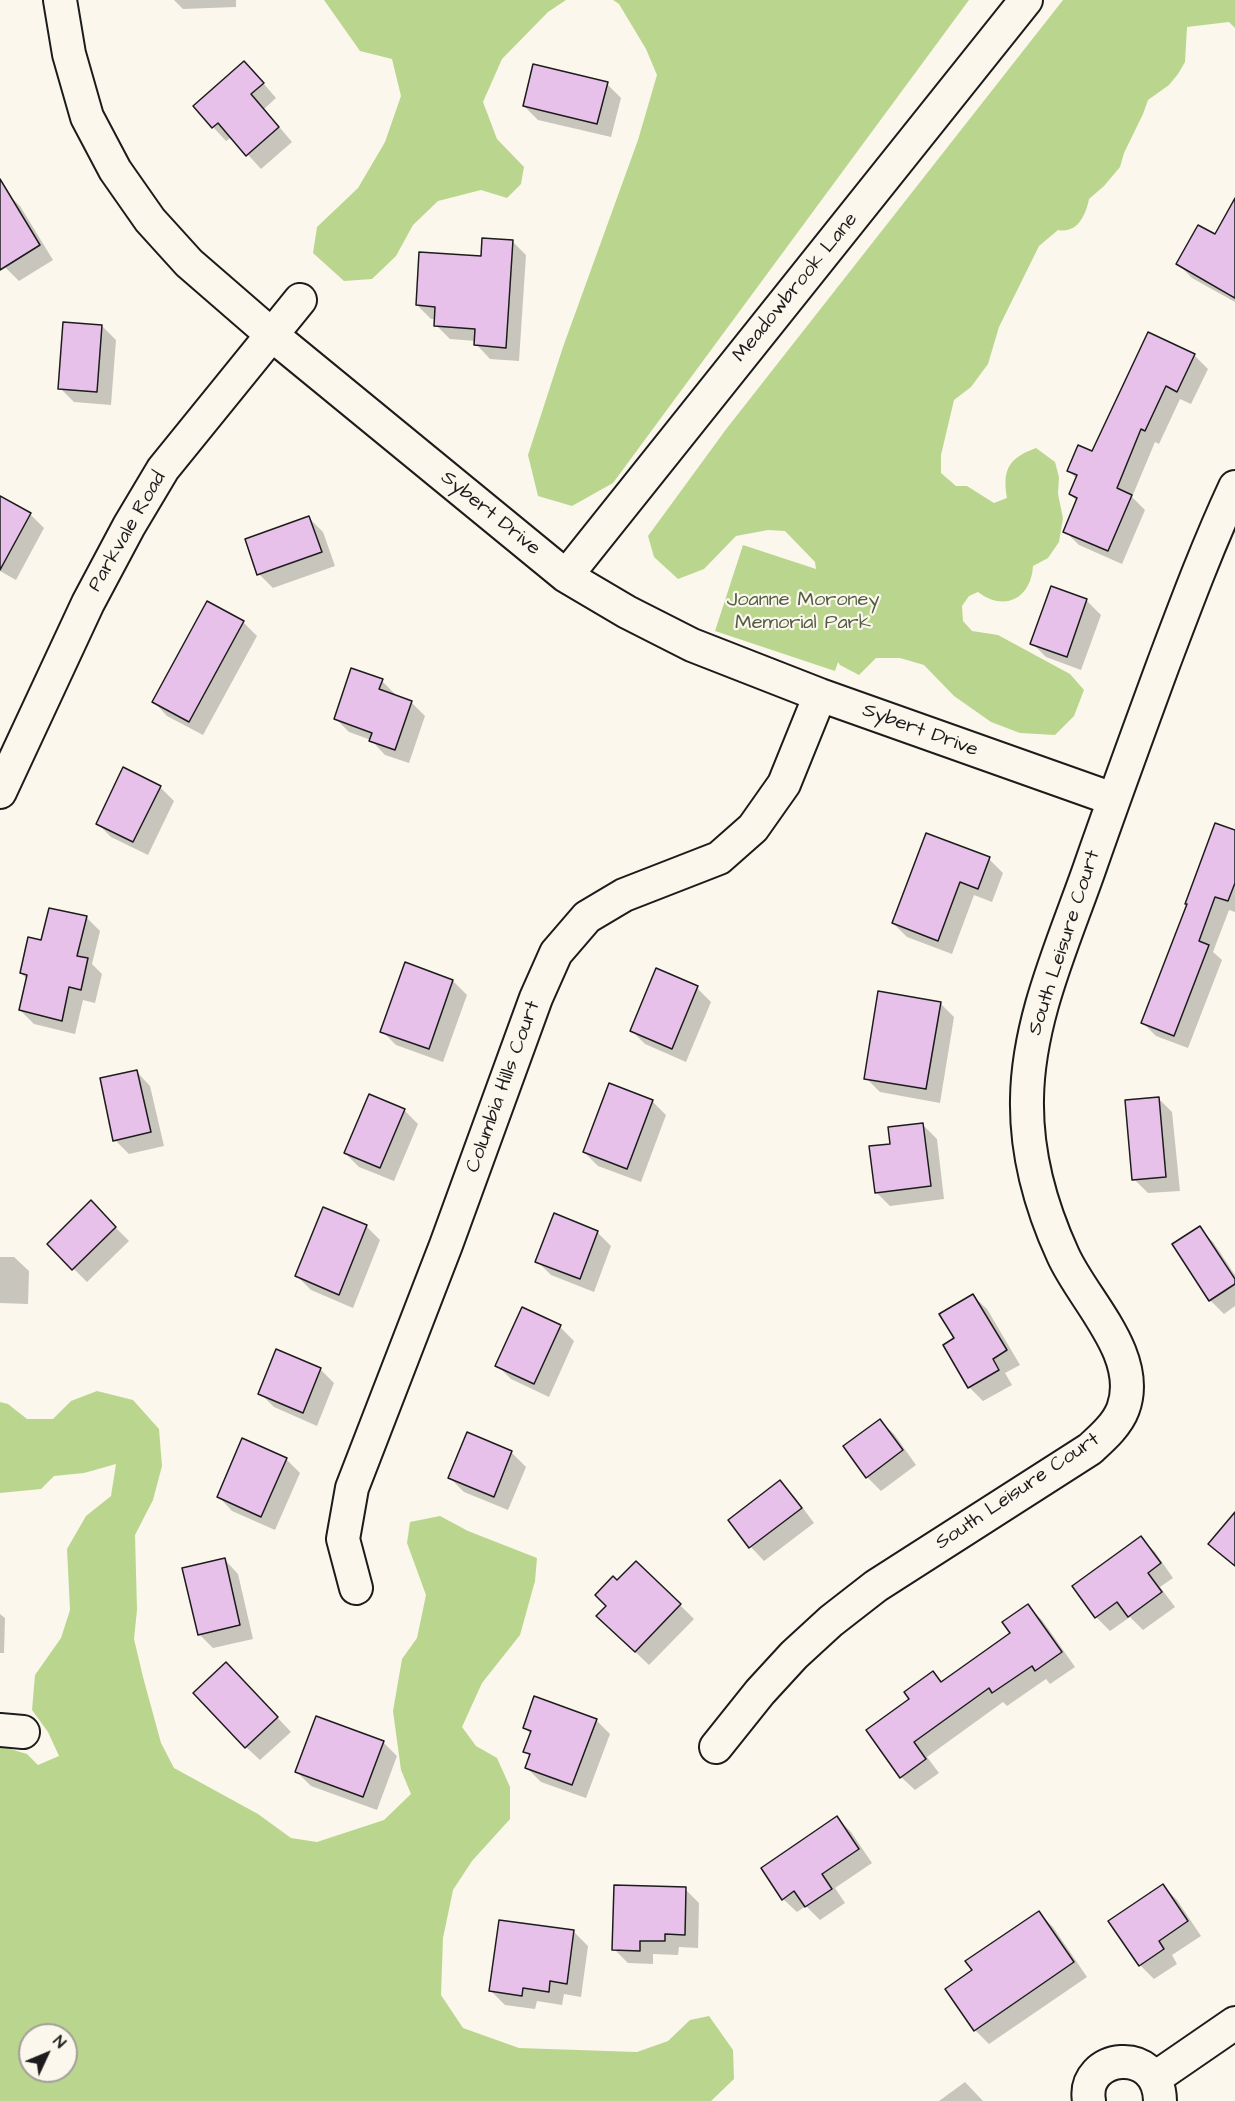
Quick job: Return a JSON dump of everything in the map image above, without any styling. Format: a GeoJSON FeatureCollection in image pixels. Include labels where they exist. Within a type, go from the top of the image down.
{"type":"FeatureCollection","features":[{"type":"Feature","properties":{"kind":"street","name":"Sybert Drive"},"geometry":{"type":"LineString","coordinates":[[60,0],[69,54],[87,117],[115,170],[150,220],[189,262],[272,335],[566,576],[627,612],[692,645],[820,695],[1113,799]]}},
{"type":"Feature","properties":{"kind":"street","name":"Meadowbrook Lane"},"geometry":{"type":"LineString","coordinates":[[566,576],[1026,0]]}},
{"type":"Feature","properties":{"kind":"street","name":"Parkvale Road"},"geometry":{"type":"LineString","coordinates":[[0,792],[88,603],[129,526],[163,469],[300,300]]}},
{"type":"Feature","properties":{"kind":"street","name":"South Leisure Court"},"geometry":{"type":"LineString","coordinates":[[716,1747],[787,1662],[831,1621],[886,1580],[1090,1449],[1108,1432],[1123,1411],[1127,1390],[1121,1354],[1097,1309],[1064,1257],[1042,1203],[1030,1150],[1027,1100],[1030,1057],[1039,1014],[1113,799],[1210,539],[1235,486]]}},
{"type":"Feature","properties":{"kind":"street","name":"Columbia Hills Court"},"geometry":{"type":"LineString","coordinates":[[356,1588],[343,1539],[352,1488],[446,1245],[536,998],[556,953],[587,917],[624,895],[719,858],[753,828],[784,784],[820,695]]}},
{"type":"Feature","properties":{"kind":"street"},"geometry":{"type":"LineString","coordinates":[[1089,2101],[1090,2085],[1097,2073],[1107,2065],[1120,2061],[1134,2062],[1146,2068],[1157,2089],[1235,2023]]}},
{"type":"Feature","properties":{"kind":"green space"},"geometry":{"type":"Polygon","coordinates":[[[324,0],[566,0],[548,12],[502,59],[483,102],[497,139],[524,167],[521,184],[507,198],[481,190],[438,201],[413,225],[396,256],[372,279],[344,281],[313,253],[317,227],[358,188],[385,142],[401,96],[392,59],[360,51],[324,0]]]}},
{"type":"Feature","properties":{"kind":"green space"},"geometry":{"type":"Polygon","coordinates":[[[613,0],[969,0],[613,483],[572,506],[538,496],[528,455],[563,347],[638,140],[657,75],[646,49],[619,4],[613,0]]]}},
{"type":"Feature","properties":{"kind":"green space","name":"Joanne Moroney Memorial Park"},"geometry":{"type":"Polygon","coordinates":[[[1063,0],[1235,0],[1235,28],[1229,22],[1187,27],[1185,62],[1169,85],[1148,100],[1120,167],[1089,199],[1080,222],[1070,229],[1058,230],[1039,246],[999,327],[988,364],[971,387],[954,400],[941,455],[941,473],[956,486],[967,486],[994,503],[1007,498],[1007,472],[1019,456],[1036,448],[1055,462],[1059,477],[1058,494],[1063,518],[1059,542],[1048,558],[1033,566],[1031,577],[1022,594],[1014,599],[997,601],[978,592],[969,596],[962,606],[963,621],[972,631],[998,635],[1070,674],[1084,690],[1074,716],[1055,735],[1020,733],[991,722],[954,696],[924,665],[900,658],[876,658],[859,675],[838,662],[835,671],[715,631],[743,545],[816,569],[815,562],[785,531],[768,530],[736,536],[704,569],[678,579],[654,557],[648,536],[727,428],[1063,0]]]}},
{"type":"Feature","properties":{"kind":"green space"},"geometry":{"type":"Polygon","coordinates":[[[97,1391],[133,1400],[159,1429],[162,1466],[153,1500],[135,1535],[137,1610],[134,1639],[161,1743],[174,1768],[258,1814],[291,1838],[317,1842],[384,1820],[411,1794],[401,1770],[393,1711],[402,1659],[417,1638],[426,1595],[407,1543],[410,1522],[440,1516],[468,1531],[537,1558],[535,1581],[520,1635],[482,1683],[462,1727],[476,1746],[497,1758],[510,1787],[510,1819],[472,1861],[453,1890],[443,1938],[441,1995],[463,2028],[519,2048],[637,2052],[668,2041],[690,2020],[709,2016],[733,2050],[734,2079],[711,2101],[0,2101],[0,1746],[27,1754],[38,1765],[59,1756],[48,1732],[32,1710],[35,1675],[61,1638],[70,1610],[67,1549],[86,1516],[111,1496],[116,1464],[84,1473],[54,1476],[41,1489],[0,1493],[0,1402],[8,1404],[27,1419],[53,1419],[71,1401],[97,1391]]]}},
{"type":"Feature","properties":{"kind":"building"},"geometry":{"type":"Polygon","coordinates":[[[244,61],[264,83],[251,94],[279,127],[246,156],[218,123],[212,128],[193,106],[244,61]]]}},
{"type":"Feature","properties":{"kind":"building"},"geometry":{"type":"Polygon","coordinates":[[[533,64],[608,82],[597,124],[523,106],[533,64]]]}},
{"type":"Feature","properties":{"kind":"building"},"geometry":{"type":"Polygon","coordinates":[[[0,179],[40,245],[0,270],[0,179]]]}},
{"type":"Feature","properties":{"kind":"building"},"geometry":{"type":"Polygon","coordinates":[[[1235,198],[1235,298],[1176,264],[1198,225],[1215,234],[1235,198]]]}},
{"type":"Feature","properties":{"kind":"building"},"geometry":{"type":"Polygon","coordinates":[[[482,238],[513,240],[506,348],[474,345],[475,329],[434,326],[435,307],[416,305],[419,252],[481,256],[482,238]]]}},
{"type":"Feature","properties":{"kind":"building"},"geometry":{"type":"Polygon","coordinates":[[[63,322],[102,325],[97,392],[58,389],[63,322]]]}},
{"type":"Feature","properties":{"kind":"building"},"geometry":{"type":"Polygon","coordinates":[[[1148,332],[1195,354],[1177,392],[1166,386],[1145,431],[1141,429],[1117,488],[1132,495],[1108,551],[1063,532],[1077,498],[1069,494],[1077,475],[1067,471],[1078,445],[1092,451],[1148,332]]]}},
{"type":"Feature","properties":{"kind":"building"},"geometry":{"type":"Polygon","coordinates":[[[0,496],[31,513],[0,570],[0,496]]]}},
{"type":"Feature","properties":{"kind":"building"},"geometry":{"type":"Polygon","coordinates":[[[309,516],[322,552],[257,575],[245,539],[309,516]]]}},
{"type":"Feature","properties":{"kind":"building"},"geometry":{"type":"Polygon","coordinates":[[[1051,586],[1087,599],[1067,657],[1030,644],[1051,586]]]}},
{"type":"Feature","properties":{"kind":"building"},"geometry":{"type":"Polygon","coordinates":[[[207,601],[244,621],[189,722],[152,702],[207,601]]]}},
{"type":"Feature","properties":{"kind":"building"},"geometry":{"type":"Polygon","coordinates":[[[351,668],[383,679],[379,689],[412,701],[395,750],[369,741],[372,733],[334,719],[351,668]]]}},
{"type":"Feature","properties":{"kind":"building"},"geometry":{"type":"Polygon","coordinates":[[[123,767],[161,786],[133,842],[96,824],[123,767]]]}},
{"type":"Feature","properties":{"kind":"building"},"geometry":{"type":"Polygon","coordinates":[[[1215,823],[1235,830],[1235,883],[1228,901],[1215,897],[1199,941],[1209,945],[1174,1036],[1141,1023],[1187,904],[1185,904],[1215,823]]]}},
{"type":"Feature","properties":{"kind":"building"},"geometry":{"type":"Polygon","coordinates":[[[926,833],[990,857],[978,889],[960,882],[938,941],[892,923],[926,833]]]}},
{"type":"Feature","properties":{"kind":"building"},"geometry":{"type":"Polygon","coordinates":[[[49,908],[87,916],[77,956],[88,958],[81,990],[69,987],[62,1021],[19,1010],[27,975],[20,973],[28,937],[41,940],[49,908]]]}},
{"type":"Feature","properties":{"kind":"building"},"geometry":{"type":"Polygon","coordinates":[[[405,962],[453,980],[429,1049],[380,1032],[405,962]]]}},
{"type":"Feature","properties":{"kind":"building"},"geometry":{"type":"Polygon","coordinates":[[[656,968],[698,986],[672,1049],[630,1031],[656,968]]]}},
{"type":"Feature","properties":{"kind":"building"},"geometry":{"type":"Polygon","coordinates":[[[878,991],[941,1002],[926,1089],[864,1079],[878,991]]]}},
{"type":"Feature","properties":{"kind":"building"},"geometry":{"type":"Polygon","coordinates":[[[137,1070],[151,1132],[113,1141],[100,1078],[137,1070]]]}},
{"type":"Feature","properties":{"kind":"building"},"geometry":{"type":"Polygon","coordinates":[[[609,1083],[653,1100],[627,1169],[583,1152],[609,1083]]]}},
{"type":"Feature","properties":{"kind":"building"},"geometry":{"type":"Polygon","coordinates":[[[369,1094],[405,1109],[380,1168],[344,1153],[369,1094]]]}},
{"type":"Feature","properties":{"kind":"building"},"geometry":{"type":"Polygon","coordinates":[[[1159,1097],[1166,1177],[1132,1180],[1125,1100],[1159,1097]]]}},
{"type":"Feature","properties":{"kind":"building"},"geometry":{"type":"Polygon","coordinates":[[[923,1123],[931,1186],[875,1193],[869,1146],[890,1144],[888,1127],[923,1123]]]}},
{"type":"Feature","properties":{"kind":"building"},"geometry":{"type":"Polygon","coordinates":[[[91,1200],[116,1227],[72,1270],[47,1244],[91,1200]]]}},
{"type":"Feature","properties":{"kind":"building"},"geometry":{"type":"Polygon","coordinates":[[[323,1207],[367,1225],[339,1295],[295,1276],[323,1207]]]}},
{"type":"Feature","properties":{"kind":"building"},"geometry":{"type":"Polygon","coordinates":[[[554,1213],[598,1231],[580,1279],[535,1262],[554,1213]]]}},
{"type":"Feature","properties":{"kind":"building"},"geometry":{"type":"Polygon","coordinates":[[[1200,1226],[1235,1279],[1235,1284],[1209,1301],[1172,1244],[1200,1226]]]}},
{"type":"Feature","properties":{"kind":"building"},"geometry":{"type":"Polygon","coordinates":[[[973,1294],[1007,1350],[993,1359],[999,1370],[968,1388],[943,1345],[954,1338],[939,1314],[973,1294]]]}},
{"type":"Feature","properties":{"kind":"building"},"geometry":{"type":"Polygon","coordinates":[[[522,1307],[561,1325],[534,1384],[495,1366],[522,1307]]]}},
{"type":"Feature","properties":{"kind":"building"},"geometry":{"type":"Polygon","coordinates":[[[276,1349],[321,1368],[303,1413],[258,1394],[276,1349]]]}},
{"type":"Feature","properties":{"kind":"building"},"geometry":{"type":"Polygon","coordinates":[[[880,1419],[903,1450],[866,1478],[843,1446],[880,1419]]]}},
{"type":"Feature","properties":{"kind":"building"},"geometry":{"type":"Polygon","coordinates":[[[467,1432],[512,1451],[494,1497],[448,1478],[467,1432]]]}},
{"type":"Feature","properties":{"kind":"building"},"geometry":{"type":"Polygon","coordinates":[[[242,1438],[287,1458],[261,1517],[217,1497],[242,1438]]]}},
{"type":"Feature","properties":{"kind":"building"},"geometry":{"type":"Polygon","coordinates":[[[780,1480],[802,1508],[749,1548],[728,1520],[780,1480]]]}},
{"type":"Feature","properties":{"kind":"building"},"geometry":{"type":"Polygon","coordinates":[[[1235,1512],[1235,1566],[1208,1544],[1235,1512]]]}},
{"type":"Feature","properties":{"kind":"building"},"geometry":{"type":"Polygon","coordinates":[[[1141,1536],[1161,1563],[1148,1573],[1162,1592],[1128,1617],[1117,1602],[1095,1618],[1072,1586],[1141,1536]]]}},
{"type":"Feature","properties":{"kind":"building"},"geometry":{"type":"Polygon","coordinates":[[[225,1558],[240,1625],[198,1635],[182,1568],[225,1558]]]}},
{"type":"Feature","properties":{"kind":"building"},"geometry":{"type":"Polygon","coordinates":[[[636,1561],[681,1604],[635,1652],[596,1616],[606,1606],[595,1595],[613,1576],[617,1580],[636,1561]]]}},
{"type":"Feature","properties":{"kind":"building"},"geometry":{"type":"Polygon","coordinates":[[[1028,1604],[1062,1652],[1035,1671],[1032,1666],[992,1693],[989,1688],[914,1742],[926,1759],[900,1778],[866,1730],[909,1699],[904,1692],[933,1671],[941,1682],[1010,1633],[1002,1622],[1028,1604]]]}},
{"type":"Feature","properties":{"kind":"building"},"geometry":{"type":"Polygon","coordinates":[[[226,1662],[278,1717],[245,1748],[193,1693],[226,1662]]]}},
{"type":"Feature","properties":{"kind":"building"},"geometry":{"type":"Polygon","coordinates":[[[534,1696],[597,1719],[572,1785],[525,1768],[530,1754],[523,1752],[531,1731],[523,1728],[534,1696]]]}},
{"type":"Feature","properties":{"kind":"building"},"geometry":{"type":"Polygon","coordinates":[[[316,1716],[384,1741],[363,1797],[295,1772],[316,1716]]]}},
{"type":"Feature","properties":{"kind":"building"},"geometry":{"type":"Polygon","coordinates":[[[837,1816],[859,1849],[822,1874],[832,1889],[805,1907],[794,1891],[782,1900],[761,1868],[837,1816]]]}},
{"type":"Feature","properties":{"kind":"building"},"geometry":{"type":"Polygon","coordinates":[[[1163,1884],[1188,1921],[1159,1941],[1164,1949],[1139,1966],[1108,1921],[1163,1884]]]}},
{"type":"Feature","properties":{"kind":"building"},"geometry":{"type":"Polygon","coordinates":[[[614,1885],[686,1887],[685,1935],[665,1934],[665,1941],[640,1941],[640,1951],[612,1950],[614,1885]]]}},
{"type":"Feature","properties":{"kind":"building"},"geometry":{"type":"Polygon","coordinates":[[[1039,1911],[1074,1962],[974,2031],[945,1989],[972,1970],[965,1961],[1039,1911]]]}},
{"type":"Feature","properties":{"kind":"building"},"geometry":{"type":"Polygon","coordinates":[[[499,1920],[574,1930],[567,1984],[550,1981],[549,1992],[523,1988],[522,1996],[489,1991],[499,1920]]]}}]}
